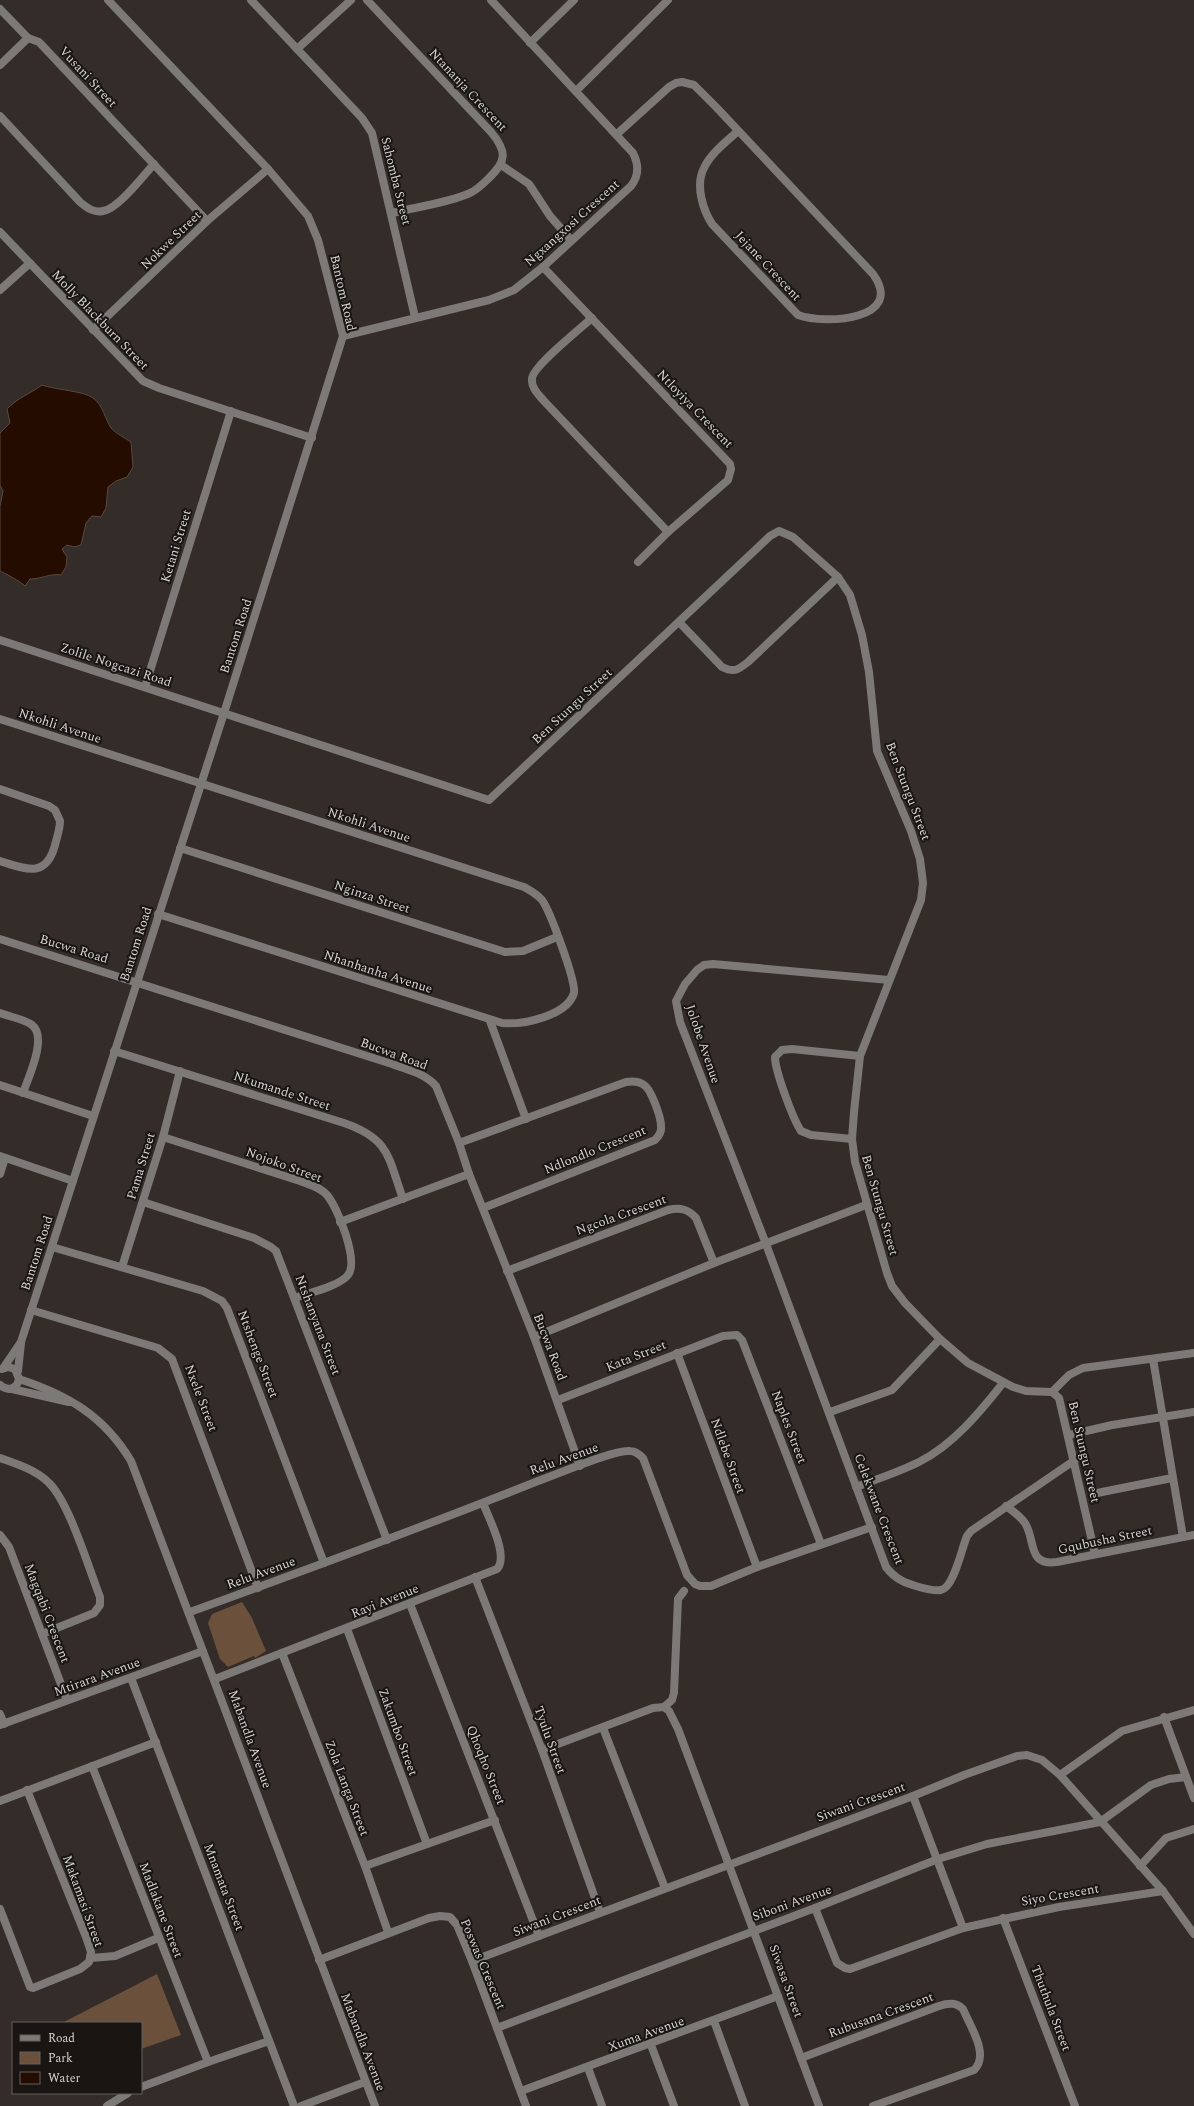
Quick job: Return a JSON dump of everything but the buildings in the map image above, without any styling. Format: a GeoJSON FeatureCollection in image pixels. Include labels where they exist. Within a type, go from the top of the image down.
{"type":"FeatureCollection","features":[{"type":"Feature","properties":{"kind":"street","name":"Bantom Road"},"geometry":{"type":"LineString","coordinates":[[18,1375],[21,1342],[136,981],[224,713],[343,336],[308,216],[268,169],[108,0]]}},
{"type":"Feature","properties":{"kind":"street","name":"Sahomba Street"},"geometry":{"type":"LineString","coordinates":[[252,0],[368,126],[378,152],[416,317]]}},
{"type":"Feature","properties":{"kind":"street"},"geometry":{"type":"LineString","coordinates":[[298,49],[351,0]]}},
{"type":"Feature","properties":{"kind":"street","name":"Ntananja Crescent"},"geometry":{"type":"LineString","coordinates":[[367,0],[497,140],[503,152],[501,165]]}},
{"type":"Feature","properties":{"kind":"street","name":"Ngxangxosi Crescent"},"geometry":{"type":"LineString","coordinates":[[343,336],[489,300],[503,295],[523,284],[631,186],[636,177],[638,166],[636,159],[617,134],[491,0]]}},
{"type":"Feature","properties":{"kind":"street"},"geometry":{"type":"LineString","coordinates":[[530,43],[574,0]]}},
{"type":"Feature","properties":{"kind":"street"},"geometry":{"type":"LineString","coordinates":[[576,91],[664,1]]}},
{"type":"Feature","properties":{"kind":"street","name":"Vusani Street"},"geometry":{"type":"LineString","coordinates":[[0,9],[28,38],[43,46],[207,221]]}},
{"type":"Feature","properties":{"kind":"street"},"geometry":{"type":"LineString","coordinates":[[0,65],[28,38]]}},
{"type":"Feature","properties":{"kind":"street","name":"Jejane Crescent"},"geometry":{"type":"LineString","coordinates":[[617,134],[668,87],[682,82],[694,85],[700,89],[877,280],[881,293],[880,298],[870,312],[839,319],[813,319],[798,315],[712,224],[705,214],[701,195],[703,168],[714,153],[738,131]]}},
{"type":"Feature","properties":{"kind":"street"},"geometry":{"type":"LineString","coordinates":[[0,116],[87,208],[94,210],[107,210],[115,205],[154,164]]}},
{"type":"Feature","properties":{"kind":"street"},"geometry":{"type":"LineString","coordinates":[[392,213],[469,194],[483,184],[501,165],[529,184],[547,212],[572,240]]}},
{"type":"Feature","properties":{"kind":"street","name":"Nokwe Street"},"geometry":{"type":"LineString","coordinates":[[93,330],[207,221],[268,169]]}},
{"type":"Feature","properties":{"kind":"street","name":"Molly Blackburn Street"},"geometry":{"type":"LineString","coordinates":[[0,232],[143,381],[159,388],[312,438]]}},
{"type":"Feature","properties":{"kind":"street"},"geometry":{"type":"LineString","coordinates":[[0,290],[30,263]]}},
{"type":"Feature","properties":{"kind":"street","name":"Ntloyiya Crescent"},"geometry":{"type":"LineString","coordinates":[[543,266],[730,464],[731,468],[728,480],[668,532],[638,562]]}},
{"type":"Feature","properties":{"kind":"street"},"geometry":{"type":"LineString","coordinates":[[592,318],[539,366],[532,378],[533,384],[544,401],[668,532]]}},
{"type":"Feature","properties":{"kind":"street","name":"Ketani Street"},"geometry":{"type":"LineString","coordinates":[[145,687],[231,411]]}},
{"type":"Feature","properties":{"kind":"street","name":"Ben Stungu Street"},"geometry":{"type":"LineString","coordinates":[[224,713],[489,800],[770,536],[779,531],[793,537],[838,577],[850,595],[862,635],[869,672],[877,751],[911,831],[921,866],[922,893],[919,910],[889,980],[860,1056],[852,1139],[854,1162],[892,1286],[905,1303],[940,1339],[968,1363],[1003,1383],[1026,1391],[1052,1392],[1057,1395],[1062,1402],[1094,1554]]}},
{"type":"Feature","properties":{"kind":"street"},"geometry":{"type":"LineString","coordinates":[[679,622],[722,667],[731,671],[736,671],[748,662],[838,577]]}},
{"type":"Feature","properties":{"kind":"street","name":"Zolile Nogcazi Road"},"geometry":{"type":"LineString","coordinates":[[0,640],[224,713]]}},
{"type":"Feature","properties":{"kind":"street","name":"Nkohli Avenue"},"geometry":{"type":"LineString","coordinates":[[0,719],[524,887],[542,900],[574,984],[574,993],[569,1003],[528,1023],[512,1024],[490,1021]]}},
{"type":"Feature","properties":{"kind":"street"},"geometry":{"type":"LineString","coordinates":[[0,789],[49,806],[55,810],[60,821],[52,855],[44,865],[30,869],[0,861]]}},
{"type":"Feature","properties":{"kind":"street","name":"Nginza Street"},"geometry":{"type":"LineString","coordinates":[[180,848],[505,952],[523,951],[557,937]]}},
{"type":"Feature","properties":{"kind":"street","name":"Nhanhanha Avenue"},"geometry":{"type":"LineString","coordinates":[[158,914],[490,1021]]}},
{"type":"Feature","properties":{"kind":"street","name":"Bucwa Road"},"geometry":{"type":"LineString","coordinates":[[0,939],[136,981],[426,1076],[436,1086],[459,1143],[469,1174],[558,1400],[580,1466]]}},
{"type":"Feature","properties":{"kind":"street","name":"Jolobe Avenue"},"geometry":{"type":"LineString","coordinates":[[766,1244],[680,1022],[676,1001],[685,984],[697,970],[704,965],[713,964],[889,980]]}},
{"type":"Feature","properties":{"kind":"street"},"geometry":{"type":"LineString","coordinates":[[0,1013],[32,1025],[38,1036],[39,1045],[23,1093]]}},
{"type":"Feature","properties":{"kind":"street"},"geometry":{"type":"LineString","coordinates":[[490,1021],[526,1119]]}},
{"type":"Feature","properties":{"kind":"street"},"geometry":{"type":"LineString","coordinates":[[852,1139],[811,1134],[801,1131],[778,1071],[775,1058],[782,1050],[792,1049],[860,1056]]}},
{"type":"Feature","properties":{"kind":"street","name":"Nkumande Street"},"geometry":{"type":"LineString","coordinates":[[114,1051],[344,1123],[371,1134],[383,1147],[403,1198]]}},
{"type":"Feature","properties":{"kind":"street","name":"Pama Street"},"geometry":{"type":"LineString","coordinates":[[122,1267],[163,1137],[180,1071]]}},
{"type":"Feature","properties":{"kind":"street","name":"Ndlondlo Crescent"},"geometry":{"type":"LineString","coordinates":[[459,1143],[616,1084],[633,1081],[644,1084],[648,1088],[662,1126],[661,1132],[655,1140],[483,1208]]}},
{"type":"Feature","properties":{"kind":"street"},"geometry":{"type":"LineString","coordinates":[[0,1085],[93,1116]]}},
{"type":"Feature","properties":{"kind":"street","name":"Nojoko Street"},"geometry":{"type":"LineString","coordinates":[[163,1137],[314,1186],[328,1196],[340,1222],[351,1255],[352,1263],[349,1274],[339,1282],[295,1298]]}},
{"type":"Feature","properties":{"kind":"street"},"geometry":{"type":"LineString","coordinates":[[0,1174],[3,1157],[73,1180]]}},
{"type":"Feature","properties":{"kind":"street"},"geometry":{"type":"LineString","coordinates":[[340,1222],[469,1174]]}},
{"type":"Feature","properties":{"kind":"street","name":"Ntshanyana Street"},"geometry":{"type":"LineString","coordinates":[[143,1202],[254,1238],[272,1246],[276,1251],[388,1540]]}},
{"type":"Feature","properties":{"kind":"street"},"geometry":{"type":"LineString","coordinates":[[534,1337],[714,1263],[866,1205]]}},
{"type":"Feature","properties":{"kind":"street","name":"Ngcola Crescent"},"geometry":{"type":"LineString","coordinates":[[507,1271],[668,1210],[680,1208],[691,1213],[696,1218],[714,1263]]}},
{"type":"Feature","properties":{"kind":"street","name":"Celekwane Crescent"},"geometry":{"type":"LineString","coordinates":[[766,1244],[830,1412],[886,1567],[895,1578],[912,1585],[942,1590],[946,1588],[952,1580],[966,1536],[1006,1506],[1075,1460]]}},
{"type":"Feature","properties":{"kind":"street","name":"Ntshenge Street"},"geometry":{"type":"LineString","coordinates":[[52,1247],[203,1291],[222,1301],[227,1308],[324,1563]]}},
{"type":"Feature","properties":{"kind":"street","name":"Nxele Street"},"geometry":{"type":"LineString","coordinates":[[32,1310],[158,1348],[172,1360],[258,1588]]}},
{"type":"Feature","properties":{"kind":"street","name":"Naples Street"},"geometry":{"type":"LineString","coordinates":[[723,1336],[734,1334],[742,1340],[821,1544]]}},
{"type":"Feature","properties":{"kind":"street","name":"Kata Street"},"geometry":{"type":"LineString","coordinates":[[558,1400],[723,1336]]}},
{"type":"Feature","properties":{"kind":"street"},"geometry":{"type":"LineString","coordinates":[[830,1412],[892,1390],[940,1339]]}},
{"type":"Feature","properties":{"kind":"street","name":"Bantom Road"},"geometry":{"type":"LineString","coordinates":[[1,1369],[21,1342]]}},
{"type":"Feature","properties":{"kind":"street","name":"Ndlebe Street"},"geometry":{"type":"LineString","coordinates":[[678,1353],[757,1567]]}},
{"type":"Feature","properties":{"kind":"street"},"geometry":{"type":"LineString","coordinates":[[1052,1392],[1069,1375],[1083,1368],[1194,1353]]}},
{"type":"Feature","properties":{"kind":"street"},"geometry":{"type":"LineString","coordinates":[[1153,1359],[1183,1536]]}},
{"type":"Feature","properties":{"kind":"street","name":"Mabandla Avenue"},"geometry":{"type":"LineString","coordinates":[[1,1369],[11,1367],[18,1375],[60,1394],[97,1419],[111,1433],[131,1461],[190,1612],[319,1960],[375,2106]]}},
{"type":"Feature","properties":{"kind":"street"},"geometry":{"type":"LineString","coordinates":[[12,1389],[16,1386],[18,1375]]}},
{"type":"Feature","properties":{"kind":"street"},"geometry":{"type":"LineString","coordinates":[[856,1487],[920,1462],[937,1451],[975,1416],[1003,1383]]}},
{"type":"Feature","properties":{"kind":"street","name":"Mabandla Avenue"},"geometry":{"type":"LineString","coordinates":[[0,1385],[6,1389],[70,1402]]}},
{"type":"Feature","properties":{"kind":"street"},"geometry":{"type":"LineString","coordinates":[[1069,1435],[1112,1425],[1194,1412]]}},
{"type":"Feature","properties":{"kind":"street","name":"Relu Avenue"},"geometry":{"type":"LineString","coordinates":[[190,1612],[388,1540],[580,1466],[625,1451],[640,1454],[687,1575],[695,1584],[700,1586],[711,1586],[757,1567],[872,1527]]}},
{"type":"Feature","properties":{"kind":"street"},"geometry":{"type":"LineString","coordinates":[[0,1458],[41,1476],[56,1491],[70,1518],[100,1597],[100,1605],[94,1612],[42,1634]]}},
{"type":"Feature","properties":{"kind":"street"},"geometry":{"type":"LineString","coordinates":[[1092,1494],[1172,1478]]}},
{"type":"Feature","properties":{"kind":"street","name":"Rayi Avenue"},"geometry":{"type":"LineString","coordinates":[[214,1679],[347,1629],[497,1569],[502,1561],[500,1548],[483,1503]]}},
{"type":"Feature","properties":{"kind":"street","name":"Gqubusha Street"},"geometry":{"type":"LineString","coordinates":[[1006,1506],[1025,1523],[1034,1553],[1041,1561],[1045,1563],[1057,1562],[1194,1535]]}},
{"type":"Feature","properties":{"kind":"street","name":"Magqabi Crescent"},"geometry":{"type":"LineString","coordinates":[[0,1535],[9,1547],[67,1700]]}},
{"type":"Feature","properties":{"kind":"street","name":"Tyulu Street"},"geometry":{"type":"LineString","coordinates":[[475,1578],[542,1750],[600,1912]]}},
{"type":"Feature","properties":{"kind":"street"},"geometry":{"type":"LineString","coordinates":[[542,1750],[653,1708],[664,1707],[672,1700],[674,1693],[678,1599],[684,1591]]}},
{"type":"Feature","properties":{"kind":"street","name":"Qhoqho Street"},"geometry":{"type":"LineString","coordinates":[[410,1604],[539,1936]]}},
{"type":"Feature","properties":{"kind":"street","name":"Zakumbo Street"},"geometry":{"type":"LineString","coordinates":[[347,1629],[427,1844]]}},
{"type":"Feature","properties":{"kind":"street","name":"Mtirara Avenue"},"geometry":{"type":"LineString","coordinates":[[2,1724],[131,1678],[203,1650]]}},
{"type":"Feature","properties":{"kind":"street","name":"Zola Langa Street"},"geometry":{"type":"LineString","coordinates":[[282,1653],[365,1866],[388,1932]]}},
{"type":"Feature","properties":{"kind":"street","name":"Mnamata Street"},"geometry":{"type":"LineString","coordinates":[[131,1678],[294,2106]]}},
{"type":"Feature","properties":{"kind":"street","name":"Siwasa Street"},"geometry":{"type":"LineString","coordinates":[[664,1707],[669,1711],[678,1729],[820,2106]]}},
{"type":"Feature","properties":{"kind":"street"},"geometry":{"type":"LineString","coordinates":[[1060,1775],[1122,1731],[1164,1717],[1194,1710]]}},
{"type":"Feature","properties":{"kind":"street"},"geometry":{"type":"LineString","coordinates":[[0,1714],[2,1724]]}},
{"type":"Feature","properties":{"kind":"street"},"geometry":{"type":"LineString","coordinates":[[1164,1717],[1194,1798]]}},
{"type":"Feature","properties":{"kind":"street"},"geometry":{"type":"LineString","coordinates":[[603,1728],[664,1888]]}},
{"type":"Feature","properties":{"kind":"street"},"geometry":{"type":"LineString","coordinates":[[0,1801],[156,1742]]}},
{"type":"Feature","properties":{"kind":"street","name":"Siwani Crescent"},"geometry":{"type":"LineString","coordinates":[[472,1961],[913,1796],[964,1774],[1017,1756],[1027,1755],[1042,1760],[1060,1775],[1100,1822],[1163,1891],[1194,1934]]}},
{"type":"Feature","properties":{"kind":"street","name":"Madlakane Street"},"geometry":{"type":"LineString","coordinates":[[92,1766],[158,1938],[208,2062]]}},
{"type":"Feature","properties":{"kind":"street"},"geometry":{"type":"LineString","coordinates":[[1100,1822],[1151,1785],[1169,1779],[1186,1777]]}},
{"type":"Feature","properties":{"kind":"street","name":"Makamasi Street"},"geometry":{"type":"LineString","coordinates":[[0,1909],[29,1986],[33,1988],[80,1969],[91,1958],[86,1937],[27,1790]]}},
{"type":"Feature","properties":{"kind":"street"},"geometry":{"type":"LineString","coordinates":[[913,1796],[963,1928]]}},
{"type":"Feature","properties":{"kind":"street"},"geometry":{"type":"LineString","coordinates":[[365,1866],[495,1820]]}},
{"type":"Feature","properties":{"kind":"street","name":"Siboni Avenue"},"geometry":{"type":"LineString","coordinates":[[497,2028],[815,1908],[938,1859],[987,1844],[1100,1822]]}},
{"type":"Feature","properties":{"kind":"street"},"geometry":{"type":"LineString","coordinates":[[1140,1866],[1166,1838],[1194,1829]]}},
{"type":"Feature","properties":{"kind":"street","name":"Siyo Crescent"},"geometry":{"type":"LineString","coordinates":[[815,1908],[837,1963],[845,1968],[850,1968],[963,1928],[1003,1918],[1075,1904],[1163,1891]]}},
{"type":"Feature","properties":{"kind":"street","name":"Poswas Crescent"},"geometry":{"type":"LineString","coordinates":[[319,1960],[388,1932],[435,1916],[450,1917],[456,1925],[472,1961],[526,2106]]}},
{"type":"Feature","properties":{"kind":"street","name":"Thuthula Street"},"geometry":{"type":"LineString","coordinates":[[1003,1918],[1075,2106]]}},
{"type":"Feature","properties":{"kind":"street"},"geometry":{"type":"LineString","coordinates":[[91,1958],[120,1954],[158,1938]]}},
{"type":"Feature","properties":{"kind":"street","name":"Xuma Avenue"},"geometry":{"type":"LineString","coordinates":[[521,2091],[651,2045],[778,1996]]}},
{"type":"Feature","properties":{"kind":"street","name":"Rubusana Crescent"},"geometry":{"type":"LineString","coordinates":[[801,2058],[939,2006],[952,2003],[959,2006],[963,2010],[981,2053],[978,2067],[974,2070],[872,2106]]}},
{"type":"Feature","properties":{"kind":"street"},"geometry":{"type":"LineString","coordinates":[[714,2021],[745,2106]]}},
{"type":"Feature","properties":{"kind":"street"},"geometry":{"type":"LineString","coordinates":[[142,2087],[208,2062],[269,2042]]}},
{"type":"Feature","properties":{"kind":"street"},"geometry":{"type":"LineString","coordinates":[[651,2045],[674,2106]]}},
{"type":"Feature","properties":{"kind":"street"},"geometry":{"type":"LineString","coordinates":[[588,2068],[602,2106]]}},
{"type":"Feature","properties":{"kind":"street"},"geometry":{"type":"LineString","coordinates":[[301,2106],[366,2082]]}},
{"type":"Feature","properties":{"kind":"street"},"geometry":{"type":"LineString","coordinates":[[107,2106],[126,2094]]}},
{"type":"Feature","properties":{"kind":"green space"},"geometry":{"type":"Polygon","coordinates":[[[242,1602],[252,1618],[266,1651],[255,1658],[254,1656],[228,1667],[220,1659],[208,1623],[212,1614],[242,1602]]]}},
{"type":"Feature","properties":{"kind":"green space"},"geometry":{"type":"Polygon","coordinates":[[[157,1974],[181,2035],[142,2049],[142,2022],[64,2022],[157,1974]]]}},
{"type":"Feature","properties":{"kind":"water"},"geometry":{"type":"Polygon","coordinates":[[[42,385],[83,394],[93,398],[102,408],[111,428],[131,442],[133,467],[127,477],[116,481],[108,487],[106,508],[101,517],[92,516],[86,523],[81,545],[74,547],[67,545],[62,549],[67,557],[66,567],[61,575],[30,579],[25,586],[0,571],[0,506],[3,491],[0,485],[0,433],[10,423],[7,409],[15,402],[42,385]]]}}]}
